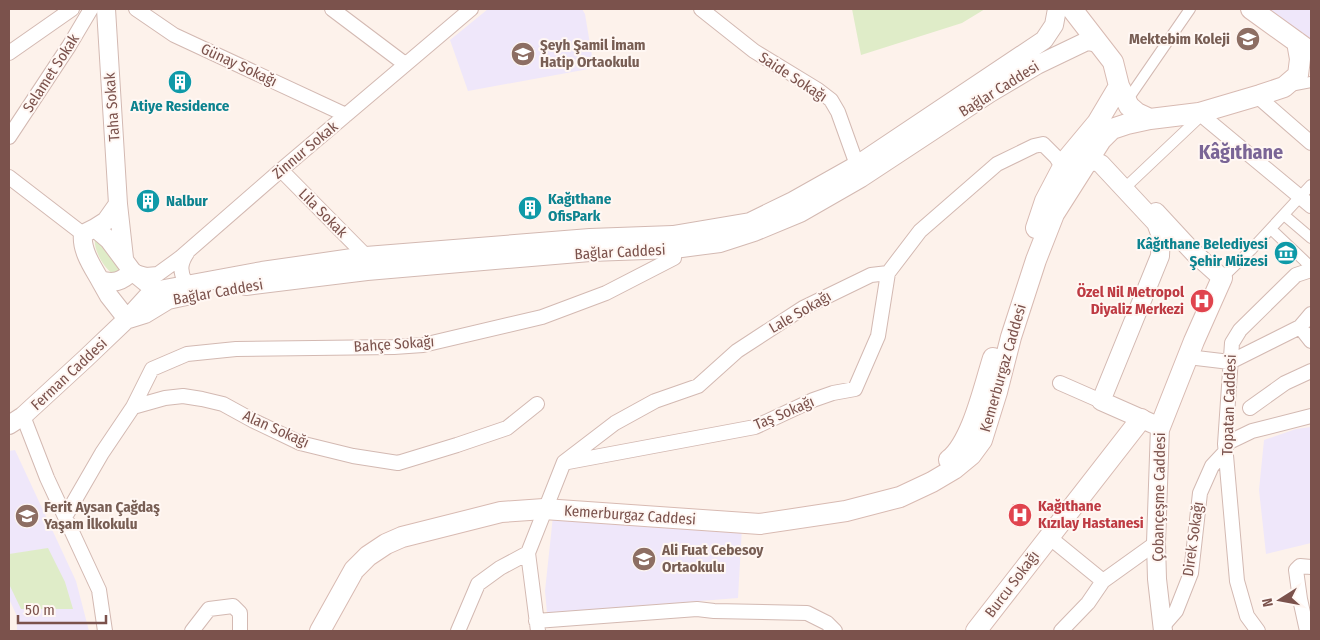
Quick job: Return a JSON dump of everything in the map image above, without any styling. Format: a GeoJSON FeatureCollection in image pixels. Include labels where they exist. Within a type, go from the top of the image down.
{"type":"FeatureCollection","features":[{"type":"Feature","properties":{"kind":"main road"},"geometry":{"type":"LineString","coordinates":[[1072,9],[1113,62],[1122,94],[1137,113],[1150,119]]}},
{"type":"Feature","properties":{"kind":"main road"},"geometry":{"type":"LineString","coordinates":[[1097,144],[1150,119],[1201,114],[1284,87],[1298,75],[1300,58],[1304,47],[1251,9]]}},
{"type":"Feature","properties":{"kind":"main road"},"geometry":{"type":"LineString","coordinates":[[1097,144],[1122,94]]}},
{"type":"Feature","properties":{"kind":"main road","name":"Kemerburgaz Caddesi"},"geometry":{"type":"LineString","coordinates":[[544,509],[564,500],[747,514],[776,514],[866,498],[896,489],[950,459],[958,451],[968,434],[1045,202],[1067,159],[1097,144]]}},
{"type":"Feature","properties":{"kind":"main road","name":"Kemerburgaz Caddesi"},"geometry":{"type":"LineString","coordinates":[[320,631],[354,570],[368,556],[386,544],[402,537],[501,512],[544,509],[760,524],[846,511],[900,497],[954,469],[971,455],[982,440],[1011,337],[1036,260],[1054,214],[1097,144]]}},
{"type":"Feature","properties":{"kind":"main road","name":"Çobançeşme Caddesi"},"geometry":{"type":"LineString","coordinates":[[1160,427],[1222,278]]}},
{"type":"Feature","properties":{"kind":"main road","name":"Burcu Sokağı"},"geometry":{"type":"LineString","coordinates":[[976,631],[1141,419]]}},
{"type":"Feature","properties":{"kind":"street"},"geometry":{"type":"LineString","coordinates":[[9,52],[72,9]]}},
{"type":"Feature","properties":{"kind":"street","name":"Selamet Sokak"},"geometry":{"type":"LineString","coordinates":[[9,136],[69,46],[91,9]]}},
{"type":"Feature","properties":{"kind":"street","name":"Taha Sokak"},"geometry":{"type":"LineString","coordinates":[[106,9],[118,204],[128,265]]}},
{"type":"Feature","properties":{"kind":"street","name":"Günay Sokağı"},"geometry":{"type":"LineString","coordinates":[[136,9],[174,35],[346,115]]}},
{"type":"Feature","properties":{"kind":"street"},"geometry":{"type":"LineString","coordinates":[[332,9],[405,64]]}},
{"type":"Feature","properties":{"kind":"street","name":"Zinnur Sokak"},"geometry":{"type":"LineString","coordinates":[[128,265],[146,275],[158,274],[188,252],[281,170],[471,9]]}},
{"type":"Feature","properties":{"kind":"street","name":"Saide Sokağı"},"geometry":{"type":"LineString","coordinates":[[701,9],[754,51],[831,100],[838,112],[857,165]]}},
{"type":"Feature","properties":{"kind":"street","name":"Bağlar Caddesi"},"geometry":{"type":"LineString","coordinates":[[126,320],[145,314],[168,300],[194,294],[367,271],[590,252],[674,242],[750,222],[794,201],[857,165],[1044,40],[1054,25],[1057,9]]}},
{"type":"Feature","properties":{"kind":"street"},"geometry":{"type":"LineString","coordinates":[[1122,94],[1190,9]]}},
{"type":"Feature","properties":{"kind":"street","name":"Bağlar Caddesi"},"geometry":{"type":"LineString","coordinates":[[126,320],[147,297],[159,290],[192,283],[366,256],[590,238],[720,243],[754,232],[800,213],[861,178],[990,93],[1037,65],[1087,41],[1098,43]]}},
{"type":"Feature","properties":{"kind":"street"},"geometry":{"type":"LineString","coordinates":[[1284,87],[1311,82]]}},
{"type":"Feature","properties":{"kind":"street"},"geometry":{"type":"LineString","coordinates":[[1257,96],[1311,143]]}},
{"type":"Feature","properties":{"kind":"street"},"geometry":{"type":"LineString","coordinates":[[1129,184],[1201,114],[1306,202]]}},
{"type":"Feature","properties":{"kind":"street"},"geometry":{"type":"LineString","coordinates":[[888,272],[920,231],[997,164],[1034,146],[1043,144],[1056,157],[1063,168]]}},
{"type":"Feature","properties":{"kind":"street"},"geometry":{"type":"LineString","coordinates":[[1097,144],[1105,159],[1193,252],[1222,278]]}},
{"type":"Feature","properties":{"kind":"street"},"geometry":{"type":"LineString","coordinates":[[1097,144],[1101,164],[1156,223],[1161,236],[1160,256],[1101,401]]}},
{"type":"Feature","properties":{"kind":"street","name":"Lila Sokak"},"geometry":{"type":"LineString","coordinates":[[281,170],[366,256]]}},
{"type":"Feature","properties":{"kind":"street"},"geometry":{"type":"LineString","coordinates":[[9,177],[89,231],[109,240],[128,265],[148,284],[159,290]]}},
{"type":"Feature","properties":{"kind":"street","name":"Çobançeşme Caddesi"},"geometry":{"type":"LineString","coordinates":[[1222,278],[1284,215],[1306,202],[1311,186]]}},
{"type":"Feature","properties":{"kind":"street"},"geometry":{"type":"LineString","coordinates":[[118,204],[106,221],[89,231],[82,241],[100,280],[126,320]]}},
{"type":"Feature","properties":{"kind":"street"},"geometry":{"type":"LineString","coordinates":[[1284,215],[1311,238]]}},
{"type":"Feature","properties":{"kind":"street"},"geometry":{"type":"LineString","coordinates":[[1270,229],[1311,268]]}},
{"type":"Feature","properties":{"kind":"street","name":"Bahçe Sokağı"},"geometry":{"type":"LineString","coordinates":[[133,407],[152,369],[187,354],[236,349],[423,345],[542,317],[606,293],[674,258],[674,242]]}},
{"type":"Feature","properties":{"kind":"street"},"geometry":{"type":"LineString","coordinates":[[1160,256],[1171,250],[1193,252]]}},
{"type":"Feature","properties":{"kind":"street"},"geometry":{"type":"LineString","coordinates":[[188,252],[181,262],[181,270],[185,280],[192,283]]}},
{"type":"Feature","properties":{"kind":"street"},"geometry":{"type":"LineString","coordinates":[[100,280],[115,283],[122,280],[128,265]]}},
{"type":"Feature","properties":{"kind":"street","name":"Topatan Caddesi"},"geometry":{"type":"LineString","coordinates":[[1258,631],[1247,616],[1237,580],[1225,448],[1232,343],[1240,330],[1296,275],[1311,268]]}},
{"type":"Feature","properties":{"kind":"street","name":"Lale Sokağı"},"geometry":{"type":"LineString","coordinates":[[528,553],[564,462],[615,422],[655,401],[698,386],[736,351],[803,308],[871,275],[888,272]]}},
{"type":"Feature","properties":{"kind":"street","name":"Taş Sokağı"},"geometry":{"type":"LineString","coordinates":[[564,462],[755,427],[834,392],[855,389],[878,336],[888,272]]}},
{"type":"Feature","properties":{"kind":"street"},"geometry":{"type":"LineString","coordinates":[[1188,357],[1230,362],[1300,327],[1311,314]]}},
{"type":"Feature","properties":{"kind":"street","name":"Ferman Caddesi"},"geometry":{"type":"LineString","coordinates":[[16,420],[126,320]]}},
{"type":"Feature","properties":{"kind":"street"},"geometry":{"type":"LineString","coordinates":[[1300,327],[1311,341]]}},
{"type":"Feature","properties":{"kind":"street"},"geometry":{"type":"LineString","coordinates":[[1250,408],[1285,383],[1311,371]]}},
{"type":"Feature","properties":{"kind":"street"},"geometry":{"type":"LineString","coordinates":[[1060,383],[1160,427]]}},
{"type":"Feature","properties":{"kind":"street","name":"Alan Sokağı"},"geometry":{"type":"LineString","coordinates":[[133,407],[165,398],[183,396],[202,398],[223,404],[300,443],[353,456],[398,463],[457,446],[507,428],[537,404]]}},
{"type":"Feature","properties":{"kind":"street"},"geometry":{"type":"LineString","coordinates":[[65,517],[102,453],[133,407]]}},
{"type":"Feature","properties":{"kind":"street"},"geometry":{"type":"LineString","coordinates":[[1225,448],[1252,431],[1311,416]]}},
{"type":"Feature","properties":{"kind":"street"},"geometry":{"type":"LineString","coordinates":[[16,420],[47,478],[99,590],[105,631]]}},
{"type":"Feature","properties":{"kind":"street","name":"Çobançeşme Caddesi"},"geometry":{"type":"LineString","coordinates":[[1160,427],[1156,543],[1163,629]]}},
{"type":"Feature","properties":{"kind":"street","name":"Direk Sokağı"},"geometry":{"type":"LineString","coordinates":[[1163,629],[1176,610],[1191,573],[1200,493],[1212,466],[1225,448]]}},
{"type":"Feature","properties":{"kind":"street"},"geometry":{"type":"LineString","coordinates":[[1049,536],[1103,581]]}},
{"type":"Feature","properties":{"kind":"street"},"geometry":{"type":"LineString","coordinates":[[1061,631],[1088,603],[1103,581],[1156,543]]}},
{"type":"Feature","properties":{"kind":"street"},"geometry":{"type":"LineString","coordinates":[[458,631],[478,584],[500,568],[528,553],[537,626],[697,609],[807,613],[827,623],[835,631]]}},
{"type":"Feature","properties":{"kind":"street"},"geometry":{"type":"LineString","coordinates":[[1307,631],[1296,570],[1300,566],[1311,567]]}},
{"type":"Feature","properties":{"kind":"street"},"geometry":{"type":"LineString","coordinates":[[192,631],[209,609],[233,606],[240,613],[240,631]]}},
{"type":"Feature","properties":{"kind":"shaded area","name":"Şeyh Şamil İmam Hatip Ortaokulu"},"geometry":{"type":"Polygon","coordinates":[[[488,9],[582,9],[585,14],[594,68],[468,91],[450,40],[488,9]]]}},
{"type":"Feature","properties":{"kind":"shaded area"},"geometry":{"type":"Polygon","coordinates":[[[1264,9],[1311,9],[1311,42],[1264,9]]]}},
{"type":"Feature","properties":{"kind":"shaded area"},"geometry":{"type":"Polygon","coordinates":[[[1311,427],[1311,543],[1266,554],[1259,490],[1264,440],[1296,429],[1311,427]]]}},
{"type":"Feature","properties":{"kind":"shaded area","name":"Ferit Aysan Çağdaş Yaşam İlkokulu"},"geometry":{"type":"Polygon","coordinates":[[[15,450],[76,581],[89,631],[17,631],[17,616],[9,599],[9,451],[15,450]]]}},
{"type":"Feature","properties":{"kind":"shaded area","name":"Ali Fuat Cebesoy Ortaokulu"},"geometry":{"type":"Polygon","coordinates":[[[553,516],[742,527],[738,598],[547,613],[545,591],[553,516]]]}},
{"type":"Feature","properties":{"kind":"green space"},"geometry":{"type":"Polygon","coordinates":[[[852,9],[985,9],[962,23],[861,55],[852,9]]]}},
{"type":"Feature","properties":{"kind":"green space"},"geometry":{"type":"Polygon","coordinates":[[[101,237],[121,269],[113,274],[106,267],[97,252],[95,238],[101,237]]]}},
{"type":"Feature","properties":{"kind":"green space"},"geometry":{"type":"Polygon","coordinates":[[[48,548],[65,582],[73,609],[21,609],[9,584],[9,554],[48,548]]]}},
{"type":"Feature","properties":{"kind":"place","name":"Mektebim Koleji"},"geometry":{"type":"Point","coordinates":[1248,39]}},
{"type":"Feature","properties":{"kind":"place","name":"Şeyh Şamil İmam Hatip Ortaokulu"},"geometry":{"type":"Point","coordinates":[523,54]}},
{"type":"Feature","properties":{"kind":"place","name":"Atiye Residence"},"geometry":{"type":"Point","coordinates":[180,82]}},
{"type":"Feature","properties":{"kind":"place","name":"Nalbur"},"geometry":{"type":"Point","coordinates":[148,201]}},
{"type":"Feature","properties":{"kind":"place","name":"Kağıthane OfisPark"},"geometry":{"type":"Point","coordinates":[530,208]}},
{"type":"Feature","properties":{"kind":"place","name":"Kâğıthane Belediyesi Şehir Müzesi"},"geometry":{"type":"Point","coordinates":[1286,253]}},
{"type":"Feature","properties":{"kind":"place","name":"Özel Nil Metropol Diyaliz Merkezi"},"geometry":{"type":"Point","coordinates":[1202,301]}},
{"type":"Feature","properties":{"kind":"place","name":"Kağıthane Kızılay Hastanesi"},"geometry":{"type":"Point","coordinates":[1020,515]}},
{"type":"Feature","properties":{"kind":"place","name":"Ferit Aysan Çağdaş Yaşam İlkokulu"},"geometry":{"type":"Point","coordinates":[27,516]}},
{"type":"Feature","properties":{"kind":"place","name":"Ali Fuat Cebesoy Ortaokulu"},"geometry":{"type":"Point","coordinates":[644,559]}},
{"type":"Feature","properties":{"kind":"district","name":"Kâğıthane"},"geometry":{"type":"Point","coordinates":[1241,152]}}]}
